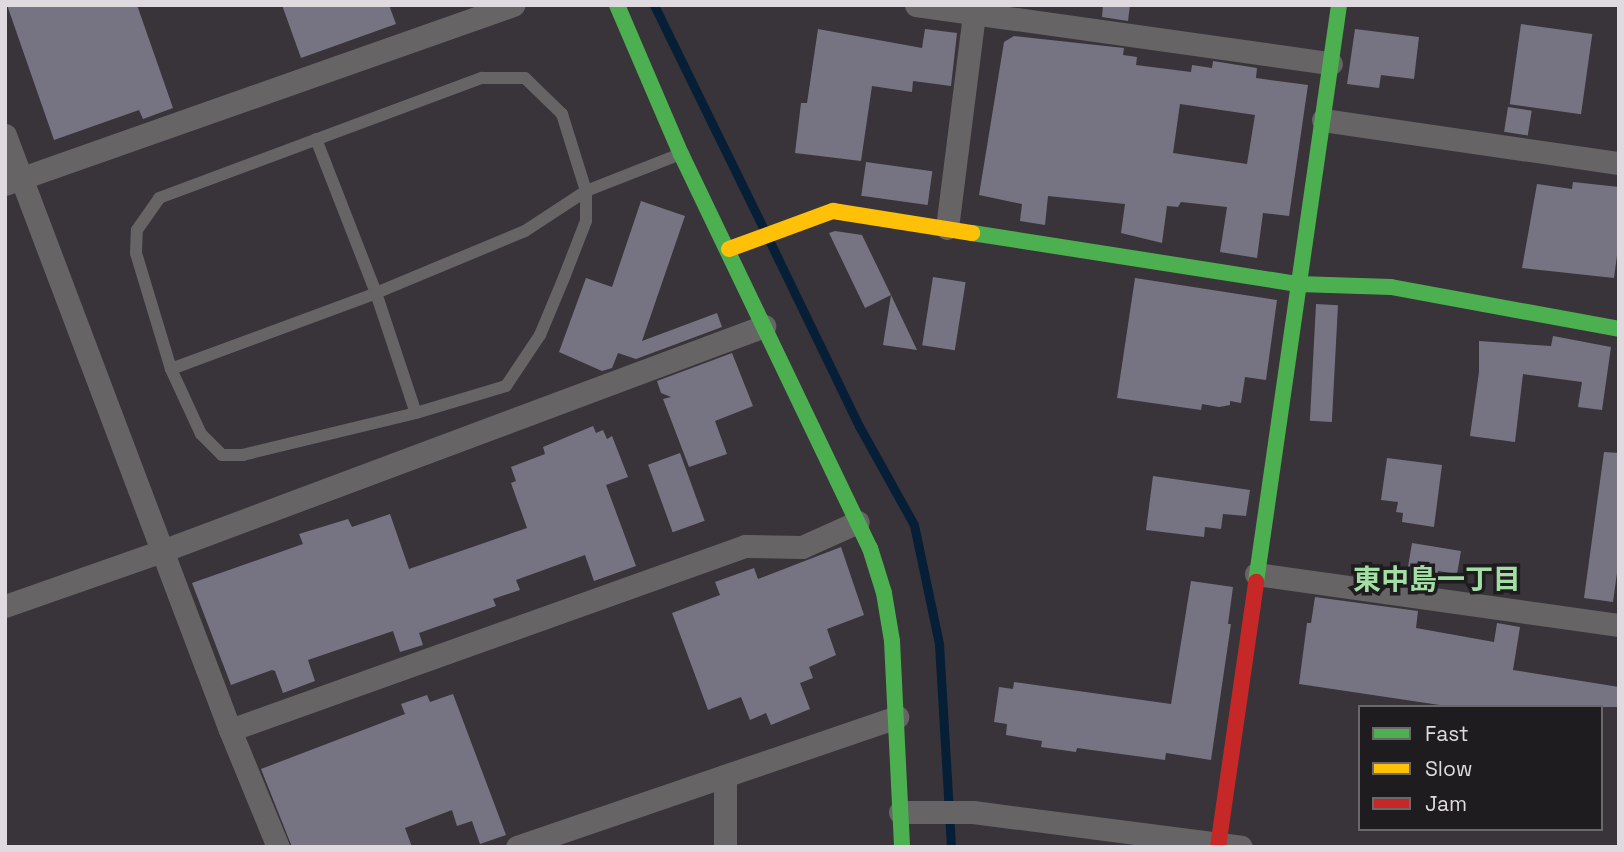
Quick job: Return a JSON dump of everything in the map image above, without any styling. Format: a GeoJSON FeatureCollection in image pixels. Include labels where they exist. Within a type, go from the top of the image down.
{"type":"FeatureCollection","features":[{"type":"Feature","properties":{"kind":"street"},"geometry":{"type":"LineString","coordinates":[[13,181],[513,5]]}},
{"type":"Feature","properties":{"kind":"street"},"geometry":{"type":"LineString","coordinates":[[617,5],[681,154],[858,522],[884,593],[892,641],[902,847]]}},
{"type":"Feature","properties":{"kind":"street"},"geometry":{"type":"LineString","coordinates":[[916,5],[974,9],[1331,63]]}},
{"type":"Feature","properties":{"kind":"street"},"geometry":{"type":"LineString","coordinates":[[900,812],[970,812],[1226,846],[1256,574],[1339,5]]}},
{"type":"Feature","properties":{"kind":"street"},"geometry":{"type":"LineString","coordinates":[[947,228],[974,9]]}},
{"type":"Feature","properties":{"kind":"street"},"geometry":{"type":"LineString","coordinates":[[1323,120],[1619,163]]}},
{"type":"Feature","properties":{"kind":"street"},"geometry":{"type":"LineString","coordinates":[[5,135],[13,181],[278,847]]}},
{"type":"Feature","properties":{"kind":"street"},"geometry":{"type":"LineString","coordinates":[[729,249],[833,211],[1298,284],[1391,287],[1619,329]]}},
{"type":"Feature","properties":{"kind":"street"},"geometry":{"type":"LineString","coordinates":[[5,606],[162,551],[764,326]]}},
{"type":"Feature","properties":{"kind":"street"},"geometry":{"type":"LineString","coordinates":[[230,730],[745,546],[802,547],[858,522]]}},
{"type":"Feature","properties":{"kind":"street"},"geometry":{"type":"LineString","coordinates":[[1256,574],[1619,625]]}},
{"type":"Feature","properties":{"kind":"street"},"geometry":{"type":"LineString","coordinates":[[517,847],[897,717]]}},
{"type":"Feature","properties":{"kind":"street"},"geometry":{"type":"LineString","coordinates":[[725,776],[725,847]]}},
{"type":"Feature","properties":{"kind":"lane"},"geometry":{"type":"LineString","coordinates":[[482,78],[526,78],[562,114],[586,191],[586,221],[563,280],[540,335],[506,386],[416,413],[243,455],[222,455],[201,434],[170,369],[135,253],[137,230],[159,198],[482,78]]}},
{"type":"Feature","properties":{"kind":"lane"},"geometry":{"type":"LineString","coordinates":[[316,139],[376,293],[416,413]]}},
{"type":"Feature","properties":{"kind":"lane"},"geometry":{"type":"LineString","coordinates":[[170,369],[376,293],[525,231],[586,191],[681,154]]}},
{"type":"Feature","properties":{"kind":"building"},"geometry":{"type":"Polygon","coordinates":[[[7,5],[137,5],[173,108],[143,119],[139,110],[54,140],[7,5]]]}},
{"type":"Feature","properties":{"kind":"building"},"geometry":{"type":"Polygon","coordinates":[[[282,5],[389,5],[396,24],[301,58],[282,5]]]}},
{"type":"Feature","properties":{"kind":"building"},"geometry":{"type":"Polygon","coordinates":[[[1103,5],[1130,5],[1128,21],[1102,17],[1103,5]]]}},
{"type":"Feature","properties":{"kind":"building"},"geometry":{"type":"Polygon","coordinates":[[[1521,24],[1592,34],[1581,114],[1510,104],[1521,24]]]}},
{"type":"Feature","properties":{"kind":"building"},"geometry":{"type":"Polygon","coordinates":[[[818,29],[922,48],[925,29],[957,33],[951,86],[913,81],[912,92],[872,86],[861,161],[795,153],[801,103],[807,103],[818,29]]]}},
{"type":"Feature","properties":{"kind":"building"},"geometry":{"type":"Polygon","coordinates":[[[1355,29],[1419,37],[1414,79],[1381,75],[1379,88],[1347,84],[1355,29]]]}},
{"type":"Feature","properties":{"kind":"building"},"geometry":{"type":"Polygon","coordinates":[[[1014,36],[1124,48],[1123,55],[1137,57],[1136,65],[1191,72],[1192,65],[1212,68],[1213,61],[1257,68],[1256,78],[1308,85],[1289,216],[1263,213],[1257,258],[1220,252],[1227,207],[1181,202],[1178,207],[1167,206],[1162,243],[1121,233],[1125,204],[1048,196],[1045,225],[1020,221],[1022,204],[979,195],[1004,42],[1014,36]],[[1180,104],[1173,153],[1247,164],[1255,115],[1180,104]]]}},
{"type":"Feature","properties":{"kind":"building"},"geometry":{"type":"Polygon","coordinates":[[[1508,107],[1532,111],[1528,135],[1504,132],[1508,107]]]}},
{"type":"Feature","properties":{"kind":"building"},"geometry":{"type":"Polygon","coordinates":[[[866,162],[932,171],[928,205],[861,196],[866,162]]]}},
{"type":"Feature","properties":{"kind":"building"},"geometry":{"type":"Polygon","coordinates":[[[1573,182],[1619,187],[1619,240],[1614,278],[1522,268],[1537,184],[1572,189],[1573,182]]]}},
{"type":"Feature","properties":{"kind":"building"},"geometry":{"type":"Polygon","coordinates":[[[641,201],[685,216],[642,341],[717,313],[722,327],[636,359],[618,353],[612,368],[602,371],[559,352],[586,278],[612,287],[641,201]]]}},
{"type":"Feature","properties":{"kind":"building"},"geometry":{"type":"Polygon","coordinates":[[[835,231],[862,235],[891,295],[865,308],[829,233],[835,231]]]}},
{"type":"Feature","properties":{"kind":"building"},"geometry":{"type":"Polygon","coordinates":[[[933,277],[966,282],[955,350],[922,345],[933,277]]]}},
{"type":"Feature","properties":{"kind":"building"},"geometry":{"type":"Polygon","coordinates":[[[1135,278],[1277,300],[1266,380],[1245,377],[1241,403],[1230,401],[1230,405],[1219,407],[1202,404],[1201,410],[1117,398],[1135,278]]]}},
{"type":"Feature","properties":{"kind":"building"},"geometry":{"type":"Polygon","coordinates":[[[891,295],[917,350],[883,345],[891,295]]]}},
{"type":"Feature","properties":{"kind":"building"},"geometry":{"type":"Polygon","coordinates":[[[1316,304],[1338,305],[1332,422],[1310,421],[1316,304]]]}},
{"type":"Feature","properties":{"kind":"building"},"geometry":{"type":"Polygon","coordinates":[[[1553,336],[1611,347],[1602,410],[1578,407],[1582,382],[1523,374],[1515,442],[1470,436],[1479,372],[1479,341],[1551,346],[1553,336]]]}},
{"type":"Feature","properties":{"kind":"building"},"geometry":{"type":"Polygon","coordinates":[[[732,353],[753,406],[715,421],[727,454],[689,467],[663,399],[671,397],[661,393],[657,381],[732,353]]]}},
{"type":"Feature","properties":{"kind":"building"},"geometry":{"type":"Polygon","coordinates":[[[593,426],[596,433],[603,430],[607,439],[612,436],[628,477],[606,485],[636,566],[594,581],[585,555],[516,580],[520,590],[493,599],[496,606],[419,633],[423,645],[400,652],[393,631],[308,660],[315,681],[283,693],[275,671],[272,670],[231,685],[192,583],[303,544],[299,534],[348,519],[352,527],[390,514],[409,569],[527,528],[511,483],[516,481],[511,467],[545,454],[543,447],[593,426]]]}},
{"type":"Feature","properties":{"kind":"building"},"geometry":{"type":"Polygon","coordinates":[[[1604,452],[1619,453],[1619,558],[1613,602],[1584,598],[1604,452]]]}},
{"type":"Feature","properties":{"kind":"building"},"geometry":{"type":"Polygon","coordinates":[[[680,453],[705,521],[673,532],[648,465],[680,453]]]}},
{"type":"Feature","properties":{"kind":"building"},"geometry":{"type":"Polygon","coordinates":[[[1387,458],[1442,465],[1434,527],[1402,522],[1403,513],[1396,512],[1398,502],[1381,500],[1387,458]]]}},
{"type":"Feature","properties":{"kind":"building"},"geometry":{"type":"Polygon","coordinates":[[[1153,476],[1250,490],[1246,516],[1223,514],[1221,529],[1205,527],[1204,537],[1146,530],[1153,476]]]}},
{"type":"Feature","properties":{"kind":"building"},"geometry":{"type":"Polygon","coordinates":[[[1412,543],[1461,551],[1457,574],[1438,571],[1437,584],[1406,579],[1412,543]]]}},
{"type":"Feature","properties":{"kind":"building"},"geometry":{"type":"Polygon","coordinates":[[[841,547],[864,615],[827,629],[836,655],[809,667],[813,678],[800,683],[810,709],[771,725],[766,713],[750,720],[741,697],[708,710],[672,613],[720,595],[715,582],[754,568],[758,579],[841,547]]]}},
{"type":"Feature","properties":{"kind":"building"},"geometry":{"type":"Polygon","coordinates":[[[1191,581],[1233,587],[1228,624],[1231,624],[1211,760],[1166,753],[1165,760],[1077,748],[1076,752],[1041,747],[1042,741],[1006,735],[1007,724],[994,722],[999,687],[1013,689],[1014,682],[1171,704],[1191,581]]]}},
{"type":"Feature","properties":{"kind":"building"},"geometry":{"type":"Polygon","coordinates":[[[1315,597],[1418,611],[1416,628],[1494,642],[1497,623],[1520,627],[1513,670],[1619,687],[1619,707],[1440,705],[1299,684],[1307,623],[1311,623],[1315,597]]]}},
{"type":"Feature","properties":{"kind":"building"},"geometry":{"type":"Polygon","coordinates":[[[453,694],[506,835],[480,844],[472,821],[457,826],[452,810],[405,828],[412,847],[292,847],[261,769],[405,714],[401,704],[427,695],[430,702],[453,694]]]}},
{"type":"Feature","properties":{"kind":"waterway"},"geometry":{"type":"LineString","coordinates":[[654,5],[764,230]]}},
{"type":"Feature","properties":{"kind":"waterway"},"geometry":{"type":"LineString","coordinates":[[770,242],[859,426],[914,525],[939,644],[951,847]]}},
{"type":"Feature","properties":{"kind":"traffic: fast"},"geometry":{"type":"LineString","coordinates":[[617,5],[681,154],[870,548],[884,593],[892,641],[902,847]]}},
{"type":"Feature","properties":{"kind":"traffic: fast"},"geometry":{"type":"LineString","coordinates":[[1256,582],[1339,5]]}},
{"type":"Feature","properties":{"kind":"traffic: fast"},"geometry":{"type":"LineString","coordinates":[[972,233],[1298,284],[1391,287],[1619,329]]}},
{"type":"Feature","properties":{"kind":"traffic: slow"},"geometry":{"type":"LineString","coordinates":[[729,249],[833,211],[972,233]]}},
{"type":"Feature","properties":{"kind":"traffic: jam"},"geometry":{"type":"LineString","coordinates":[[1218,847],[1256,582]]}},
{"type":"Feature","properties":{"kind":"district","name":"東中島一丁目"},"geometry":{"type":"Point","coordinates":[1437,579]}}]}
